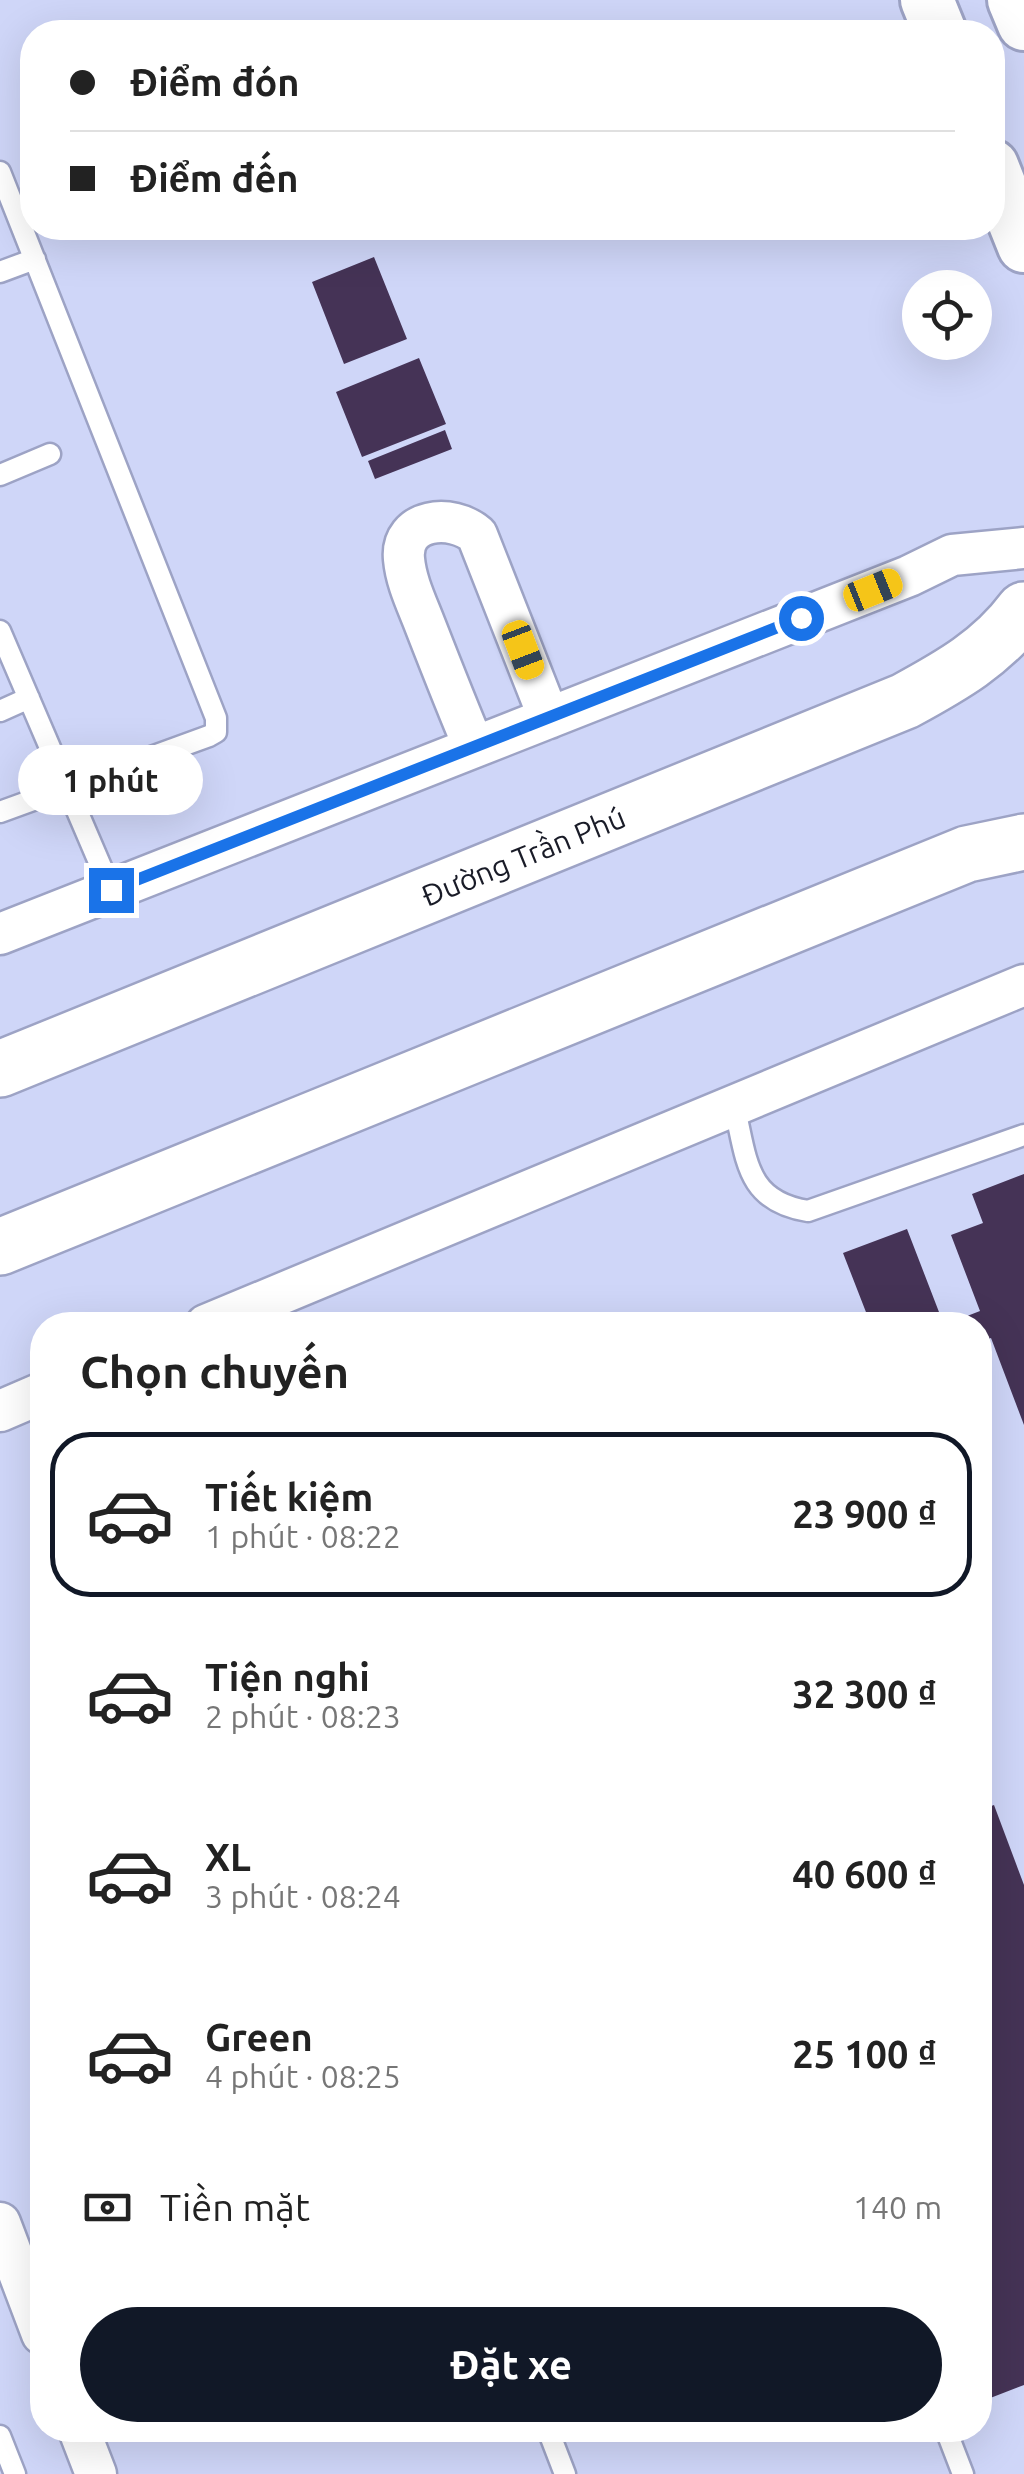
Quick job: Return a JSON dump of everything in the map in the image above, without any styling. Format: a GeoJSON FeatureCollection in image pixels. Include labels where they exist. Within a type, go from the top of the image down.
{"type":"FeatureCollection","features":[{"type":"Feature","properties":{"kind":"main road","name":"Đường Trần Phú"},"geometry":{"type":"LineString","coordinates":[[0,1069],[904,702],[962,670],[1004,636],[1024,610]]}},
{"type":"Feature","properties":{"kind":"main road"},"geometry":{"type":"LineString","coordinates":[[0,1246],[967,854],[1024,842]]}},
{"type":"Feature","properties":{"kind":"street"},"geometry":{"type":"LineString","coordinates":[[1014,0],[1024,24]]}},
{"type":"Feature","properties":{"kind":"street"},"geometry":{"type":"LineString","coordinates":[[1005,198],[1024,246]]}},
{"type":"Feature","properties":{"kind":"street"},"geometry":{"type":"LineString","coordinates":[[474,747],[412,591],[404,561],[404,546],[409,537],[430,524],[457,522],[478,536],[548,718]]}},
{"type":"Feature","properties":{"kind":"street"},"geometry":{"type":"LineString","coordinates":[[0,934],[909,576],[952,555],[1024,548]]}},
{"type":"Feature","properties":{"kind":"street"},"geometry":{"type":"LineString","coordinates":[[237,1312],[1024,985]]}},
{"type":"Feature","properties":{"kind":"street"},"geometry":{"type":"LineString","coordinates":[[0,1411],[30,1398]]}},
{"type":"Feature","properties":{"kind":"street"},"geometry":{"type":"LineString","coordinates":[[0,2223],[30,2302]]}},
{"type":"Feature","properties":{"kind":"street"},"geometry":{"type":"LineString","coordinates":[[84,2442],[96,2474]]}},
{"type":"Feature","properties":{"kind":"lane"},"geometry":{"type":"LineString","coordinates":[[0,172],[20,222]]}},
{"type":"Feature","properties":{"kind":"lane"},"geometry":{"type":"LineString","coordinates":[[0,812],[216,732],[216,718],[27,240]]}},
{"type":"Feature","properties":{"kind":"lane"},"geometry":{"type":"LineString","coordinates":[[0,272],[35,260]]}},
{"type":"Feature","properties":{"kind":"lane"},"geometry":{"type":"LineString","coordinates":[[0,475],[50,454]]}},
{"type":"Feature","properties":{"kind":"lane"},"geometry":{"type":"LineString","coordinates":[[0,631],[111,890]]}},
{"type":"Feature","properties":{"kind":"lane"},"geometry":{"type":"LineString","coordinates":[[0,711],[29,698]]}},
{"type":"Feature","properties":{"kind":"lane"},"geometry":{"type":"LineString","coordinates":[[734,1106],[747,1159],[761,1193],[783,1207],[808,1211],[1024,1135]]}},
{"type":"Feature","properties":{"kind":"lane"},"geometry":{"type":"LineString","coordinates":[[0,2436],[15,2474]]}},
{"type":"Feature","properties":{"kind":"lane"},"geometry":{"type":"LineString","coordinates":[[553,2442],[565,2474]]}},
{"type":"Feature","properties":{"kind":"lane"},"geometry":{"type":"LineString","coordinates":[[950,2442],[962,2474]]}},
{"type":"Feature","properties":{"kind":"shaded area"},"geometry":{"type":"Polygon","coordinates":[[[0,0],[1024,0],[1024,2474],[0,2474],[0,0]]]}},
{"type":"Feature","properties":{"kind":"building"},"geometry":{"type":"Polygon","coordinates":[[[374,257],[407,339],[344,364],[312,282],[374,257]]]}},
{"type":"Feature","properties":{"kind":"building"},"geometry":{"type":"Polygon","coordinates":[[[419,358],[446,424],[362,457],[336,392],[419,358]]]}},
{"type":"Feature","properties":{"kind":"building"},"geometry":{"type":"Polygon","coordinates":[[[445,430],[452,449],[375,479],[368,461],[445,430]]]}},
{"type":"Feature","properties":{"kind":"building"},"geometry":{"type":"Polygon","coordinates":[[[1024,1174],[1024,1425],[992,1341],[992,1312],[977,1312],[951,1235],[983,1223],[972,1194],[1024,1174]]]}},
{"type":"Feature","properties":{"kind":"building"},"geometry":{"type":"Polygon","coordinates":[[[907,1229],[939,1312],[866,1312],[843,1253],[907,1229]]]}},
{"type":"Feature","properties":{"kind":"building"},"geometry":{"type":"Polygon","coordinates":[[[992,1806],[1024,1885],[1024,2385],[992,2397],[992,1806]]]}},
{"type":"Feature","properties":{"kind":"route"},"geometry":{"type":"LineString","coordinates":[[111,890],[801,618]]}}]}
